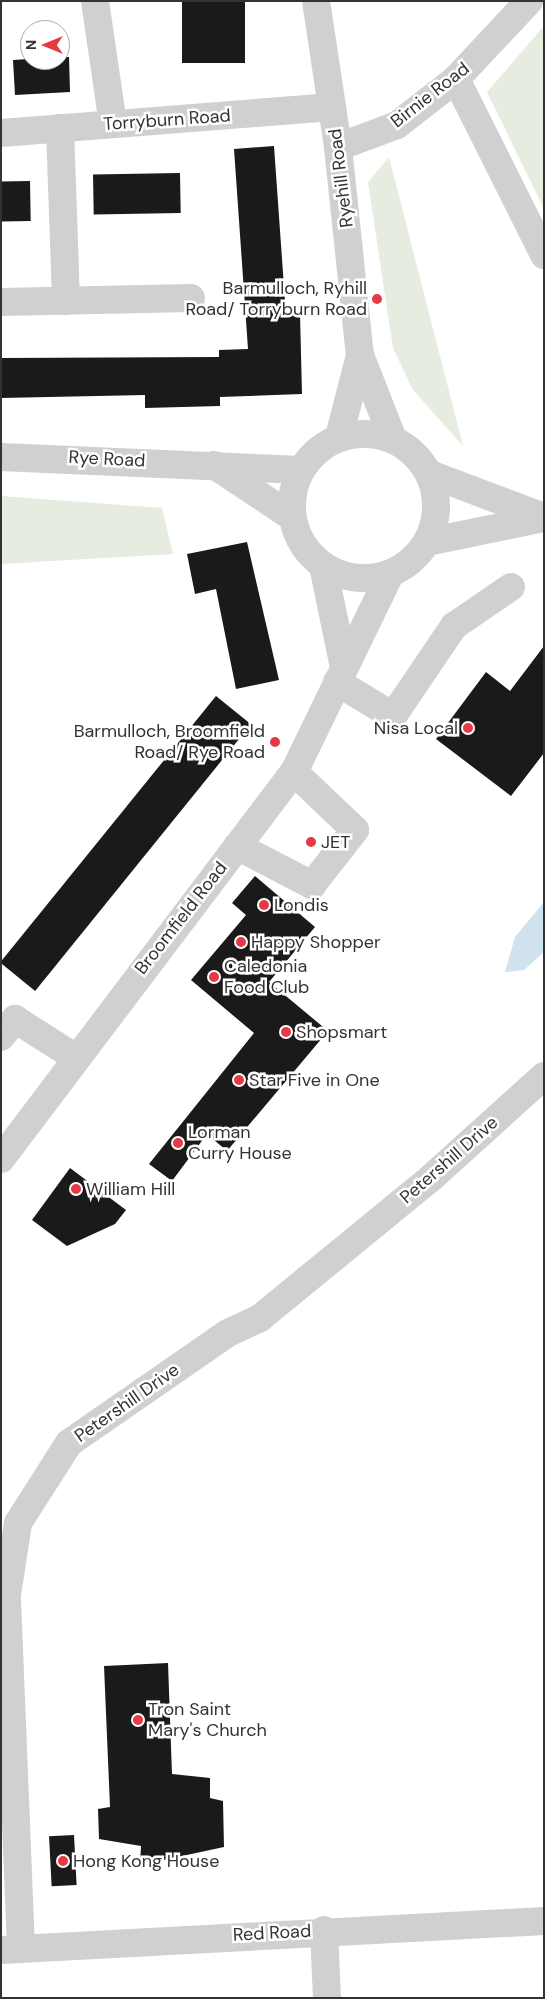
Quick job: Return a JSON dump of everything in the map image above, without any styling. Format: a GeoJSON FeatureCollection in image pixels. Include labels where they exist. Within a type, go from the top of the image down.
{"type":"FeatureCollection","features":[{"type":"Feature","properties":{"kind":"street"},"geometry":{"type":"LineString","coordinates":[[95,1],[113,124]]}},
{"type":"Feature","properties":{"kind":"street","name":"Ryehill Road"},"geometry":{"type":"LineString","coordinates":[[316,1],[338,147],[360,355],[393,439]]}},
{"type":"Feature","properties":{"kind":"street","name":"Birnie Road"},"geometry":{"type":"LineString","coordinates":[[338,147],[397,125],[456,79],[529,1]]}},
{"type":"Feature","properties":{"kind":"street"},"geometry":{"type":"LineString","coordinates":[[456,79],[544,255]]}},
{"type":"Feature","properties":{"kind":"street","name":"Torryburn Road"},"geometry":{"type":"LineString","coordinates":[[1,133],[332,107]]}},
{"type":"Feature","properties":{"kind":"street"},"geometry":{"type":"LineString","coordinates":[[60,128],[66,301]]}},
{"type":"Feature","properties":{"kind":"street"},"geometry":{"type":"LineString","coordinates":[[1,302],[191,298]]}},
{"type":"Feature","properties":{"kind":"street","name":"Ryehill Road"},"geometry":{"type":"LineString","coordinates":[[339,437],[360,355]]}},
{"type":"Feature","properties":{"kind":"street"},"geometry":{"type":"LineString","coordinates":[[363,433],[393,439],[411,450],[430,474],[437,508],[427,542],[414,560],[390,574],[363,579],[323,566],[303,545],[292,517],[293,490],[301,470],[312,454],[339,437],[363,433]]}},
{"type":"Feature","properties":{"kind":"street","name":"Rye Road"},"geometry":{"type":"LineString","coordinates":[[1,457],[213,464],[301,470]]}},
{"type":"Feature","properties":{"kind":"street"},"geometry":{"type":"LineString","coordinates":[[213,464],[292,517]]}},
{"type":"Feature","properties":{"kind":"street"},"geometry":{"type":"LineString","coordinates":[[430,474],[544,518]]}},
{"type":"Feature","properties":{"kind":"street"},"geometry":{"type":"LineString","coordinates":[[427,542],[544,518]]}},
{"type":"Feature","properties":{"kind":"street"},"geometry":{"type":"LineString","coordinates":[[323,566],[340,674],[393,716],[454,626],[511,588]]}},
{"type":"Feature","properties":{"kind":"street","name":"Broomfield Road"},"geometry":{"type":"LineString","coordinates":[[1,1159],[294,772],[390,574]]}},
{"type":"Feature","properties":{"kind":"street"},"geometry":{"type":"LineString","coordinates":[[237,846],[312,885],[355,830],[294,772]]}},
{"type":"Feature","properties":{"kind":"street"},"geometry":{"type":"LineString","coordinates":[[1,1037],[16,1019],[76,1058]]}},
{"type":"Feature","properties":{"kind":"street","name":"Petershill Drive"},"geometry":{"type":"LineString","coordinates":[[11,1949],[7,1595],[18,1523],[69,1443],[228,1333],[260,1318],[431,1178],[544,1076]]}},
{"type":"Feature","properties":{"kind":"street","name":"Red Road"},"geometry":{"type":"LineString","coordinates":[[11,1949],[324,1930],[544,1921]]}},
{"type":"Feature","properties":{"kind":"street"},"geometry":{"type":"LineString","coordinates":[[324,1930],[327,1998]]}},
{"type":"Feature","properties":{"kind":"shaded area"},"geometry":{"type":"Polygon","coordinates":[[[544,26],[544,209],[487,92],[544,26]]]}},
{"type":"Feature","properties":{"kind":"shaded area"},"geometry":{"type":"Polygon","coordinates":[[[389,157],[463,446],[413,390],[393,348],[368,182],[389,157]]]}},
{"type":"Feature","properties":{"kind":"shaded area"},"geometry":{"type":"Polygon","coordinates":[[[1,496],[162,508],[173,554],[1,564],[1,496]]]}},
{"type":"Feature","properties":{"kind":"water"},"geometry":{"type":"Polygon","coordinates":[[[544,902],[544,952],[524,970],[505,972],[515,937],[544,902]]]}},
{"type":"Feature","properties":{"kind":"building"},"geometry":{"type":"Polygon","coordinates":[[[182,1],[245,1],[245,63],[182,63],[182,1]]]}},
{"type":"Feature","properties":{"kind":"building"},"geometry":{"type":"Polygon","coordinates":[[[13,60],[20,60],[20,70],[69,70],[70,92],[15,95],[13,60]]]}},
{"type":"Feature","properties":{"kind":"building"},"geometry":{"type":"Polygon","coordinates":[[[274,146],[286,315],[300,314],[302,394],[220,397],[220,406],[145,408],[145,395],[1,398],[1,358],[219,357],[219,350],[248,349],[234,149],[274,146]]]}},
{"type":"Feature","properties":{"kind":"building"},"geometry":{"type":"Polygon","coordinates":[[[180,173],[181,213],[94,215],[93,175],[180,173]]]}},
{"type":"Feature","properties":{"kind":"building"},"geometry":{"type":"Polygon","coordinates":[[[30,181],[31,221],[2,222],[1,182],[30,181]]]}},
{"type":"Feature","properties":{"kind":"building"},"geometry":{"type":"Polygon","coordinates":[[[247,542],[279,680],[236,689],[216,589],[195,594],[187,554],[247,542]]]}},
{"type":"Feature","properties":{"kind":"building"},"geometry":{"type":"Polygon","coordinates":[[[544,646],[544,753],[511,796],[436,739],[486,672],[510,691],[544,646]]]}},
{"type":"Feature","properties":{"kind":"building"},"geometry":{"type":"Polygon","coordinates":[[[216,696],[251,724],[35,991],[1,962],[216,696]]]}},
{"type":"Feature","properties":{"kind":"building"},"geometry":{"type":"Polygon","coordinates":[[[255,876],[315,927],[269,982],[328,1031],[227,1151],[207,1134],[172,1181],[149,1164],[254,1033],[191,980],[246,915],[232,903],[255,876]]]}},
{"type":"Feature","properties":{"kind":"building","name":"William Hill"},"geometry":{"type":"Polygon","coordinates":[[[70,1168],[126,1210],[115,1224],[67,1246],[32,1220],[70,1168]]]}},
{"type":"Feature","properties":{"kind":"building","name":"Tron Saint Mary's Church"},"geometry":{"type":"Polygon","coordinates":[[[168,1663],[172,1774],[210,1778],[210,1798],[223,1801],[224,1847],[140,1865],[141,1846],[99,1839],[98,1809],[110,1807],[104,1666],[168,1663]]]}},
{"type":"Feature","properties":{"kind":"building","name":"Hong Kong House"},"geometry":{"type":"Polygon","coordinates":[[[74,1835],[77,1885],[52,1886],[49,1836],[74,1835]]]}},
{"type":"Feature","properties":{"kind":"place","name":"Barmulloch, Ryhill Road/ Torryburn Road"},"geometry":{"type":"Point","coordinates":[377,299]}},
{"type":"Feature","properties":{"kind":"place","name":"Nisa Local"},"geometry":{"type":"Point","coordinates":[468,728]}},
{"type":"Feature","properties":{"kind":"place","name":"Barmulloch, Broomfield Road/ Rye Road"},"geometry":{"type":"Point","coordinates":[275,742]}},
{"type":"Feature","properties":{"kind":"place","name":"JET"},"geometry":{"type":"Point","coordinates":[311,842]}},
{"type":"Feature","properties":{"kind":"place","name":"Londis"},"geometry":{"type":"Point","coordinates":[264,905]}},
{"type":"Feature","properties":{"kind":"place","name":"Happy Shopper"},"geometry":{"type":"Point","coordinates":[241,942]}},
{"type":"Feature","properties":{"kind":"place","name":"Caledonia Food Club"},"geometry":{"type":"Point","coordinates":[214,977]}},
{"type":"Feature","properties":{"kind":"place","name":"Shopsmart"},"geometry":{"type":"Point","coordinates":[286,1032]}},
{"type":"Feature","properties":{"kind":"place","name":"Star Five in One"},"geometry":{"type":"Point","coordinates":[239,1080]}},
{"type":"Feature","properties":{"kind":"place","name":"Lorman Curry House"},"geometry":{"type":"Point","coordinates":[178,1143]}},
{"type":"Feature","properties":{"kind":"place","name":"William Hill"},"geometry":{"type":"Point","coordinates":[76,1189]}},
{"type":"Feature","properties":{"kind":"place","name":"Tron Saint Mary's Church"},"geometry":{"type":"Point","coordinates":[138,1720]}},
{"type":"Feature","properties":{"kind":"place","name":"Hong Kong House"},"geometry":{"type":"Point","coordinates":[63,1861]}}]}
